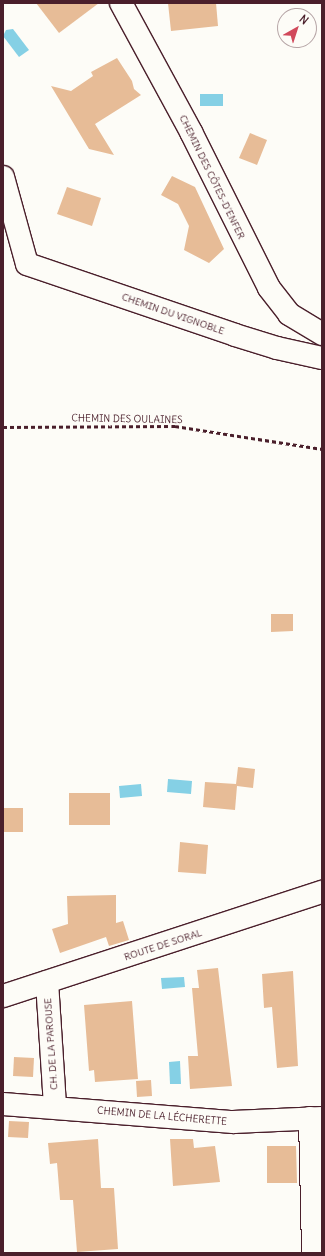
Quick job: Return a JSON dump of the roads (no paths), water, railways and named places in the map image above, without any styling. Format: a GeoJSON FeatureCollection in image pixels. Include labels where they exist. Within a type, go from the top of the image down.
{"type":"FeatureCollection","features":[{"type":"Feature","properties":{"kind":"street","name":"CHEMIN DES CÔTES-D'ENFER"},"geometry":{"type":"LineString","coordinates":[[120,3],[191,132],[269,288],[289,314],[322,334]]}},
{"type":"Feature","properties":{"kind":"street","name":"CHEMIN DU VIGNOBLE"},"geometry":{"type":"LineString","coordinates":[[3,177],[27,264],[235,335],[277,348],[322,358]]}},
{"type":"Feature","properties":{"kind":"street","name":"ROUTE DE SORAL"},"geometry":{"type":"LineString","coordinates":[[3,996],[322,892]]}},
{"type":"Feature","properties":{"kind":"street","name":"CH. DE LA PAROUSE"},"geometry":{"type":"LineString","coordinates":[[47,982],[55,1107]]}},
{"type":"Feature","properties":{"kind":"street","name":"CHEMIN DE LA LÉCHERETTE"},"geometry":{"type":"LineString","coordinates":[[3,1104],[233,1122],[316,1118]]}},
{"type":"Feature","properties":{"kind":"street"},"geometry":{"type":"LineString","coordinates":[[314,1253],[316,1118]]}},
{"type":"Feature","properties":{"kind":"water"},"geometry":{"type":"Polygon","coordinates":[[[13,29],[29,50],[19,57],[3,36],[6,30],[13,29]]]}},
{"type":"Feature","properties":{"kind":"water"},"geometry":{"type":"Polygon","coordinates":[[[200,94],[223,94],[223,106],[200,106],[200,94]]]}},
{"type":"Feature","properties":{"kind":"water"},"geometry":{"type":"Polygon","coordinates":[[[168,779],[192,781],[191,794],[167,792],[168,779]]]}},
{"type":"Feature","properties":{"kind":"water"},"geometry":{"type":"Polygon","coordinates":[[[141,784],[142,796],[120,798],[119,786],[141,784]]]}},
{"type":"Feature","properties":{"kind":"water"},"geometry":{"type":"Polygon","coordinates":[[[184,977],[185,987],[162,989],[161,978],[184,977]]]}},
{"type":"Feature","properties":{"kind":"water"},"geometry":{"type":"Polygon","coordinates":[[[180,1061],[181,1084],[170,1084],[169,1062],[180,1061]]]}}]}
